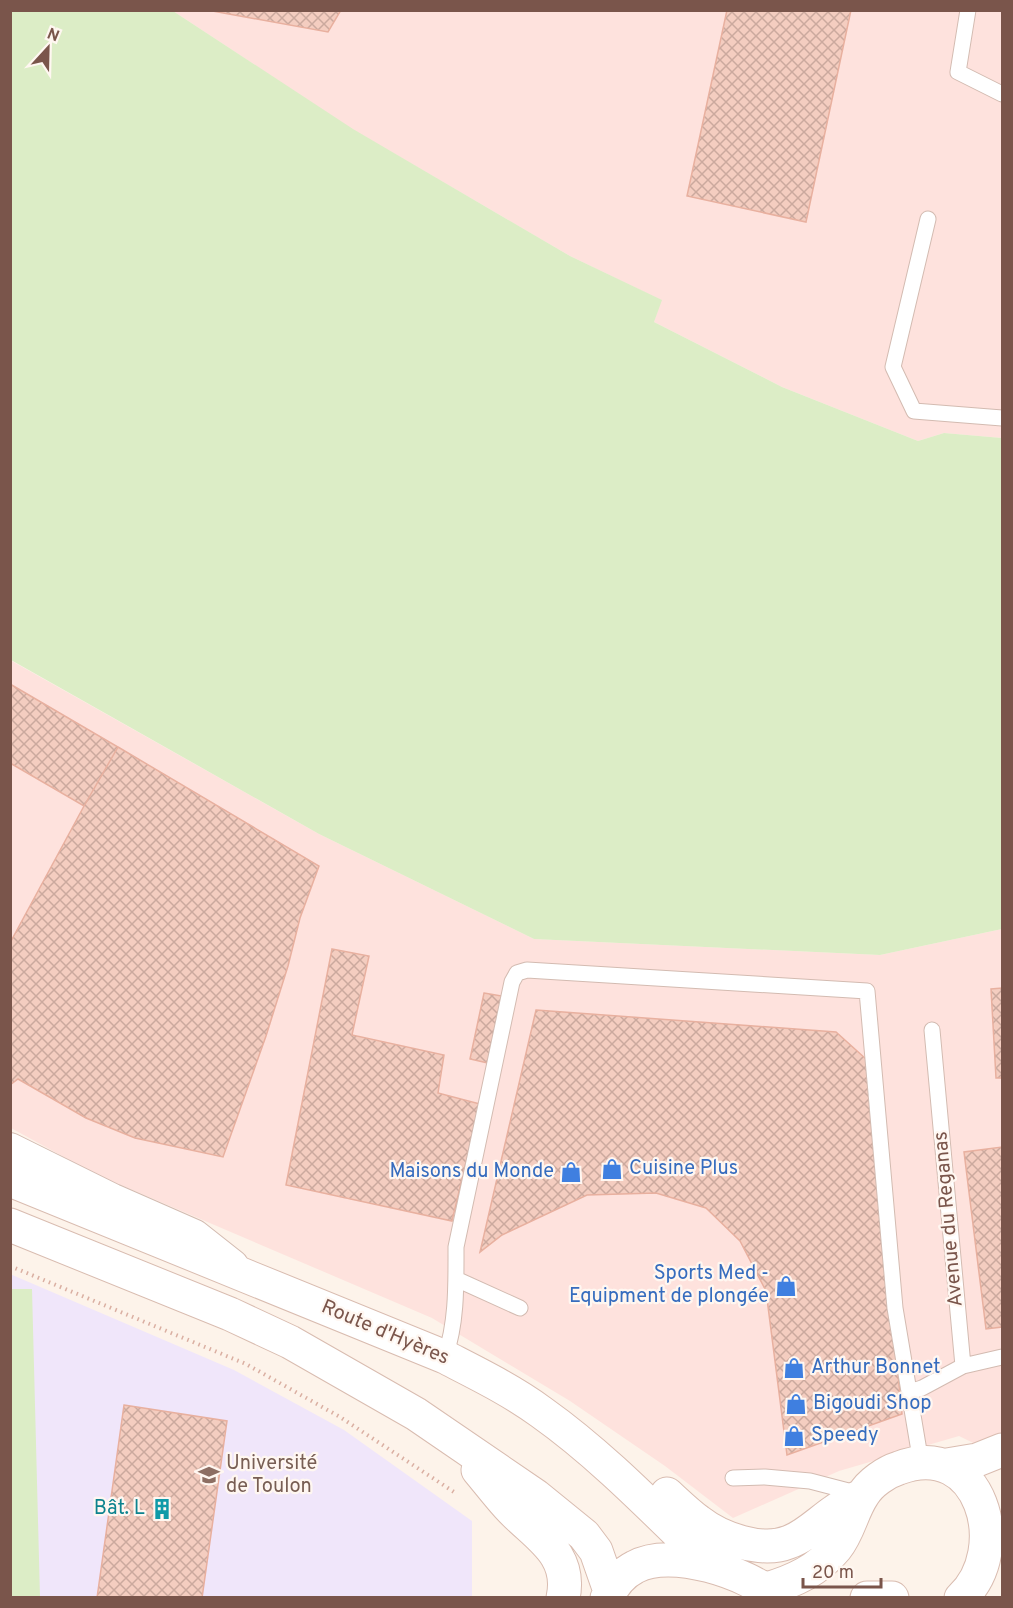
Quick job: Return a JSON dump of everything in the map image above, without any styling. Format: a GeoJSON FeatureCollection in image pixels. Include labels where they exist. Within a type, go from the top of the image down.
{"type":"FeatureCollection","features":[{"type":"Feature","properties":{"kind":"main road","name":"Route d'Hyères"},"geometry":{"type":"LineString","coordinates":[[10,1180],[444,1357],[502,1387],[541,1412],[607,1466],[712,1566]]}},
{"type":"Feature","properties":{"kind":"main road"},"geometry":{"type":"LineString","coordinates":[[10,1225],[230,1314],[290,1342],[374,1389],[452,1438],[536,1496],[584,1534],[596,1551],[609,1594]]}},
{"type":"Feature","properties":{"kind":"main road"},"geometry":{"type":"LineString","coordinates":[[541,1412],[597,1442],[663,1490],[699,1522],[720,1534],[750,1544],[769,1547],[790,1542],[837,1509],[858,1506]]}},
{"type":"Feature","properties":{"kind":"main road"},"geometry":{"type":"LineString","coordinates":[[452,1438],[509,1508],[544,1538],[558,1559],[566,1581],[563,1598]]}},
{"type":"Feature","properties":{"kind":"main road"},"geometry":{"type":"LineString","coordinates":[[609,1594],[621,1577],[637,1566],[670,1560],[712,1566],[744,1577],[772,1593],[809,1573],[836,1548],[858,1506],[880,1478],[899,1468],[977,1460],[1002,1450]]}},
{"type":"Feature","properties":{"kind":"main road"},"geometry":{"type":"LineString","coordinates":[[934,1464],[966,1474],[983,1489],[1001,1526],[999,1548],[988,1586],[970,1592],[961,1598]]}},
{"type":"Feature","properties":{"kind":"main road"},"geometry":{"type":"LineString","coordinates":[[867,1598],[892,1598]]}},
{"type":"Feature","properties":{"kind":"street"},"geometry":{"type":"LineString","coordinates":[[10,1148],[113,1199],[195,1235],[245,1275]]}},
{"type":"Feature","properties":{"kind":"street"},"geometry":{"type":"LineString","coordinates":[[10,1233],[84,1254]]}},
{"type":"Feature","properties":{"kind":"lane"},"geometry":{"type":"LineString","coordinates":[[968,10],[958,72],[1002,94]]}},
{"type":"Feature","properties":{"kind":"lane"},"geometry":{"type":"LineString","coordinates":[[928,219],[893,367],[914,411],[1002,418]]}},
{"type":"Feature","properties":{"kind":"lane"},"geometry":{"type":"LineString","coordinates":[[444,1357],[453,1326],[456,1247],[512,982],[517,973],[527,970],[867,992],[896,1308],[909,1392],[934,1464]]}},
{"type":"Feature","properties":{"kind":"lane","name":"Avenue du Reganas"},"geometry":{"type":"LineString","coordinates":[[932,1030],[963,1366]]}},
{"type":"Feature","properties":{"kind":"lane"},"geometry":{"type":"LineString","coordinates":[[456,1279],[520,1308]]}},
{"type":"Feature","properties":{"kind":"lane"},"geometry":{"type":"LineString","coordinates":[[909,1392],[922,1388],[963,1366],[1002,1357]]}},
{"type":"Feature","properties":{"kind":"lane"},"geometry":{"type":"LineString","coordinates":[[733,1478],[765,1477],[810,1481],[858,1506]]}},
{"type":"Feature","properties":{"kind":"path"},"geometry":{"type":"LineString","coordinates":[[10,1266],[246,1364],[340,1417],[459,1495]]}},
{"type":"Feature","properties":{"kind":"shaded area"},"geometry":{"type":"Polygon","coordinates":[[[173,11],[1002,11],[1002,438],[944,433],[918,441],[782,387],[654,322],[661,300],[570,256],[352,129],[173,11]]]}},
{"type":"Feature","properties":{"kind":"shaded area"},"geometry":{"type":"Polygon","coordinates":[[[10,660],[319,834],[534,939],[880,955],[1002,929],[1002,1457],[959,1436],[839,1471],[733,1518],[665,1466],[570,1401],[432,1318],[95,1174],[11,1128],[10,660]]]}},
{"type":"Feature","properties":{"kind":"shaded area","name":"Université de Toulon"},"geometry":{"type":"Polygon","coordinates":[[[10,1274],[234,1370],[344,1430],[472,1521],[472,1597],[11,1597],[10,1274]]]}},
{"type":"Feature","properties":{"kind":"green space"},"geometry":{"type":"Polygon","coordinates":[[[11,10],[173,11],[353,129],[570,256],[662,300],[654,322],[782,387],[918,441],[944,433],[1002,438],[1002,929],[880,955],[534,939],[319,834],[11,660],[11,10]]]}},
{"type":"Feature","properties":{"kind":"green space"},"geometry":{"type":"Polygon","coordinates":[[[11,1289],[32,1289],[40,1597],[11,1597],[11,1289]]]}},
{"type":"Feature","properties":{"kind":"building"},"geometry":{"type":"Polygon","coordinates":[[[207,10],[341,10],[328,32],[207,10]]]}},
{"type":"Feature","properties":{"kind":"building"},"geometry":{"type":"Polygon","coordinates":[[[727,10],[851,10],[806,222],[687,196],[727,10]]]}},
{"type":"Feature","properties":{"kind":"building"},"geometry":{"type":"Polygon","coordinates":[[[10,684],[118,747],[84,806],[10,763],[10,684]]]}},
{"type":"Feature","properties":{"kind":"building"},"geometry":{"type":"Polygon","coordinates":[[[118,747],[319,866],[300,918],[266,1036],[223,1157],[135,1138],[86,1118],[18,1079],[10,1085],[10,943],[118,747]]]}},
{"type":"Feature","properties":{"kind":"building"},"geometry":{"type":"Polygon","coordinates":[[[332,949],[369,956],[352,1035],[444,1055],[438,1093],[480,1104],[452,1221],[286,1185],[332,949]]]}},
{"type":"Feature","properties":{"kind":"building"},"geometry":{"type":"Polygon","coordinates":[[[1002,988],[1002,1078],[996,1078],[991,989],[1002,988]]]}},
{"type":"Feature","properties":{"kind":"building"},"geometry":{"type":"Polygon","coordinates":[[[484,993],[502,996],[488,1063],[470,1059],[484,993]]]}},
{"type":"Feature","properties":{"kind":"building"},"geometry":{"type":"Polygon","coordinates":[[[536,1010],[836,1032],[866,1059],[902,1414],[787,1455],[766,1291],[740,1241],[706,1208],[656,1193],[587,1195],[502,1235],[480,1252],[536,1010]]]}},
{"type":"Feature","properties":{"kind":"building"},"geometry":{"type":"Polygon","coordinates":[[[1002,1147],[1002,1327],[986,1329],[964,1152],[1002,1147]]]}},
{"type":"Feature","properties":{"kind":"building","name":"Bât. L"},"geometry":{"type":"Polygon","coordinates":[[[124,1405],[227,1421],[202,1598],[97,1598],[124,1405]]]}},
{"type":"Feature","properties":{"kind":"place","name":"Cuisine Plus"},"geometry":{"type":"Point","coordinates":[612,1169]}},
{"type":"Feature","properties":{"kind":"place","name":"Maisons du Monde"},"geometry":{"type":"Point","coordinates":[571,1172]}},
{"type":"Feature","properties":{"kind":"place","name":"Sports Med - Equipment de plongée"},"geometry":{"type":"Point","coordinates":[786,1286]}},
{"type":"Feature","properties":{"kind":"place","name":"Arthur Bonnet"},"geometry":{"type":"Point","coordinates":[794,1368]}},
{"type":"Feature","properties":{"kind":"place","name":"Bigoudi Shop"},"geometry":{"type":"Point","coordinates":[796,1404]}},
{"type":"Feature","properties":{"kind":"place","name":"Speedy"},"geometry":{"type":"Point","coordinates":[794,1436]}},
{"type":"Feature","properties":{"kind":"place","name":"Université de Toulon"},"geometry":{"type":"Point","coordinates":[209,1475]}},
{"type":"Feature","properties":{"kind":"place","name":"Bât. L"},"geometry":{"type":"Point","coordinates":[162,1509]}}]}
